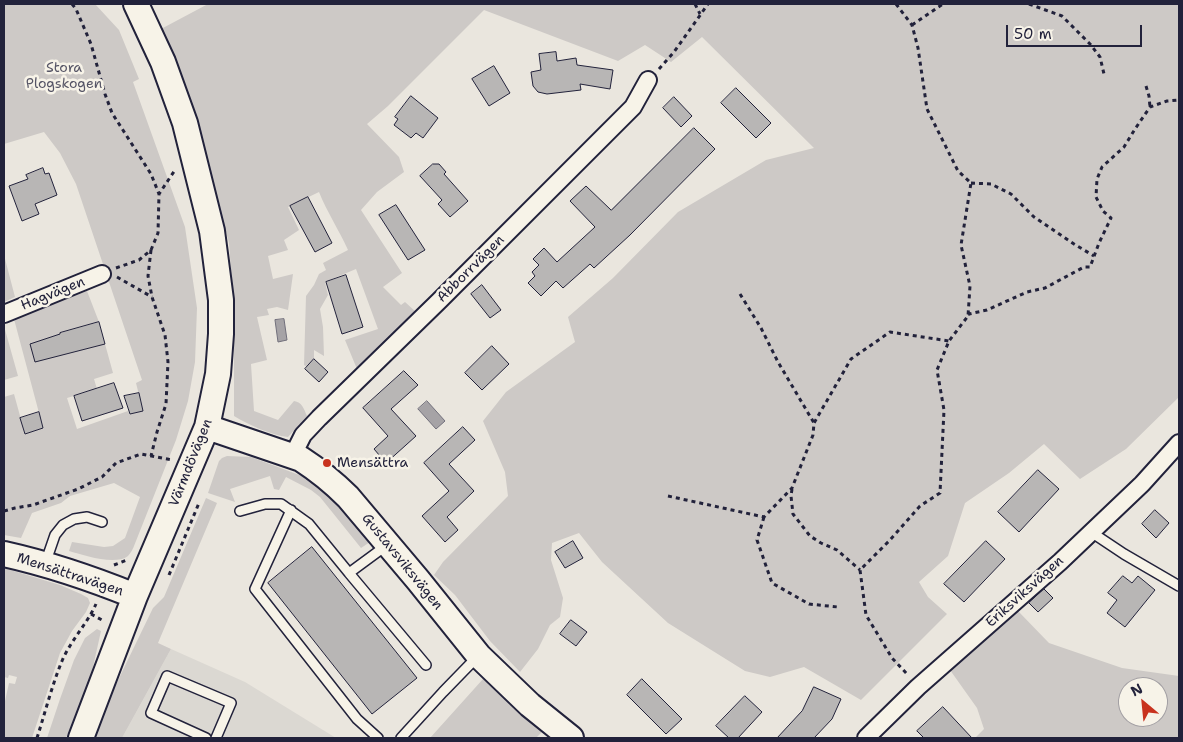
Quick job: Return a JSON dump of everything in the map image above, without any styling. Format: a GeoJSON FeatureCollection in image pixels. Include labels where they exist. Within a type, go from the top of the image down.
{"type":"FeatureCollection","features":[{"type":"Feature","properties":{"kind":"main road","name":"Värmdövägen"},"geometry":{"type":"LineString","coordinates":[[80,738],[135,596],[207,427],[218,374],[221,300],[212,231],[184,123],[163,62],[136,4]]}},
{"type":"Feature","properties":{"kind":"main road","name":"Gustavsviksvägen"},"geometry":{"type":"LineString","coordinates":[[207,427],[301,459],[313,466],[336,485],[388,544],[479,656],[530,706],[571,738]]}},
{"type":"Feature","properties":{"kind":"main road","name":"Mensättravägen"},"geometry":{"type":"LineString","coordinates":[[4,554],[45,564],[135,596]]}},
{"type":"Feature","properties":{"kind":"street","name":"Abborrvägen"},"geometry":{"type":"LineString","coordinates":[[293,456],[308,429],[633,107],[648,80]]}},
{"type":"Feature","properties":{"kind":"street","name":"Hagvägen"},"geometry":{"type":"LineString","coordinates":[[4,314],[105,272]]}},
{"type":"Feature","properties":{"kind":"street","name":"Eriksviksvägen"},"geometry":{"type":"LineString","coordinates":[[866,738],[918,687],[1060,562],[1142,484],[1179,443]]}},
{"type":"Feature","properties":{"kind":"lane"},"geometry":{"type":"LineString","coordinates":[[240,511],[265,504],[281,504],[309,524],[426,665]]}},
{"type":"Feature","properties":{"kind":"lane"},"geometry":{"type":"LineString","coordinates":[[291,510],[254,589],[357,718],[378,738]]}},
{"type":"Feature","properties":{"kind":"lane"},"geometry":{"type":"LineString","coordinates":[[45,564],[55,535],[63,525],[74,519],[87,517],[102,522]]}},
{"type":"Feature","properties":{"kind":"lane"},"geometry":{"type":"LineString","coordinates":[[1091,532],[1179,586]]}},
{"type":"Feature","properties":{"kind":"lane"},"geometry":{"type":"LineString","coordinates":[[350,573],[388,544]]}},
{"type":"Feature","properties":{"kind":"lane"},"geometry":{"type":"LineString","coordinates":[[400,738],[442,692],[479,656]]}},
{"type":"Feature","properties":{"kind":"lane"},"geometry":{"type":"LineString","coordinates":[[206,738],[151,713],[167,676],[231,702],[216,738]]}},
{"type":"Feature","properties":{"kind":"path"},"geometry":{"type":"LineString","coordinates":[[72,4],[92,44],[104,94],[112,114],[151,174],[159,194],[158,233],[151,250],[148,276],[152,297],[165,335],[168,362],[166,404],[151,456]]}},
{"type":"Feature","properties":{"kind":"path"},"geometry":{"type":"LineString","coordinates":[[695,4],[700,14]]}},
{"type":"Feature","properties":{"kind":"path"},"geometry":{"type":"LineString","coordinates":[[648,80],[674,52],[708,4]]}},
{"type":"Feature","properties":{"kind":"path"},"geometry":{"type":"LineString","coordinates":[[896,4],[912,25],[918,48],[927,109],[958,171],[971,183],[991,184],[1011,194],[1034,217],[1094,256]]}},
{"type":"Feature","properties":{"kind":"path"},"geometry":{"type":"LineString","coordinates":[[912,25],[943,4]]}},
{"type":"Feature","properties":{"kind":"path"},"geometry":{"type":"LineString","coordinates":[[1029,4],[1062,16],[1100,56],[1104,74]]}},
{"type":"Feature","properties":{"kind":"path"},"geometry":{"type":"LineString","coordinates":[[1146,86],[1150,107]]}},
{"type":"Feature","properties":{"kind":"path"},"geometry":{"type":"LineString","coordinates":[[860,570],[920,506],[940,493],[944,410],[937,370],[949,341],[968,314],[987,310],[1027,292],[1045,288],[1084,268],[1090,267],[1103,232],[1111,218],[1103,211],[1096,197],[1097,179],[1102,167],[1124,147],[1150,107],[1167,101],[1179,100]]}},
{"type":"Feature","properties":{"kind":"path"},"geometry":{"type":"LineString","coordinates":[[159,194],[179,165]]}},
{"type":"Feature","properties":{"kind":"path"},"geometry":{"type":"LineString","coordinates":[[968,316],[970,286],[961,246],[971,183]]}},
{"type":"Feature","properties":{"kind":"path"},"geometry":{"type":"LineString","coordinates":[[105,272],[139,260],[151,250]]}},
{"type":"Feature","properties":{"kind":"path"},"geometry":{"type":"LineString","coordinates":[[105,272],[152,297]]}},
{"type":"Feature","properties":{"kind":"path"},"geometry":{"type":"LineString","coordinates":[[740,294],[814,423]]}},
{"type":"Feature","properties":{"kind":"path"},"geometry":{"type":"LineString","coordinates":[[918,687],[892,658],[866,615],[860,570],[837,550],[820,543],[810,536],[793,514],[791,496],[792,488],[813,435],[814,423],[851,358],[890,332],[949,341]]}},
{"type":"Feature","properties":{"kind":"path"},"geometry":{"type":"LineString","coordinates":[[4,511],[33,505],[78,489],[102,477],[116,463],[141,454],[177,461]]}},
{"type":"Feature","properties":{"kind":"path"},"geometry":{"type":"LineString","coordinates":[[792,488],[764,517],[757,540],[772,583],[809,604],[838,608]]}},
{"type":"Feature","properties":{"kind":"path"},"geometry":{"type":"LineString","coordinates":[[668,496],[764,517]]}},
{"type":"Feature","properties":{"kind":"path"},"geometry":{"type":"LineString","coordinates":[[114,565],[128,560]]}},
{"type":"Feature","properties":{"kind":"path"},"geometry":{"type":"LineString","coordinates":[[37,738],[62,660],[96,604]]}},
{"type":"Feature","properties":{"kind":"path"},"geometry":{"type":"LineString","coordinates":[[91,614],[102,620]]}},
{"type":"Feature","properties":{"kind":"shaded area"},"geometry":{"type":"Polygon","coordinates":[[[284,319],[287,340],[278,342],[275,320],[284,319]]]}},
{"type":"Feature","properties":{"kind":"shaded area"},"geometry":{"type":"Polygon","coordinates":[[[427,401],[445,421],[436,429],[418,409],[427,401]]]}},
{"type":"Feature","properties":{"kind":"shaded area"},"geometry":{"type":"Polygon","coordinates":[[[171,649],[245,682],[336,738],[122,738],[171,649]]]}},
{"type":"Feature","properties":{"kind":"green space","name":"Stora Plogskogen"},"geometry":{"type":"Polygon","coordinates":[[[4,4],[95,4],[119,30],[139,79],[133,82],[185,227],[197,308],[195,362],[188,401],[176,440],[134,547],[128,556],[122,559],[99,559],[69,551],[72,542],[104,547],[113,546],[125,538],[140,497],[114,483],[70,496],[61,503],[32,513],[21,538],[4,535],[4,397],[14,394],[25,434],[43,428],[14,319],[87,291],[99,322],[60,333],[65,354],[105,344],[113,373],[94,379],[97,389],[67,398],[77,429],[128,411],[130,414],[143,411],[136,383],[142,380],[76,184],[60,153],[44,132],[4,144],[4,4]]]}},
{"type":"Feature","properties":{"kind":"green space"},"geometry":{"type":"Polygon","coordinates":[[[208,4],[1179,4],[1179,397],[1126,449],[1080,479],[1044,444],[1009,473],[965,503],[948,556],[919,582],[928,597],[947,614],[861,700],[804,667],[770,677],[745,671],[668,623],[602,562],[579,533],[552,543],[551,560],[563,598],[560,617],[550,625],[538,649],[520,672],[490,641],[455,595],[434,575],[443,562],[508,496],[505,472],[483,421],[506,392],[575,342],[568,317],[613,278],[678,212],[766,160],[814,148],[702,37],[671,62],[645,45],[618,61],[484,10],[388,106],[367,124],[399,157],[404,172],[377,192],[361,210],[402,273],[383,287],[401,305],[405,302],[416,312],[357,369],[345,340],[378,329],[356,269],[325,282],[328,295],[320,309],[324,356],[314,350],[314,359],[307,367],[304,365],[306,296],[319,274],[326,270],[323,263],[348,250],[319,192],[288,207],[299,230],[284,240],[288,250],[268,256],[273,279],[293,274],[288,310],[277,307],[267,309],[269,315],[257,317],[267,360],[251,364],[254,411],[278,420],[294,401],[301,404],[304,408],[307,416],[288,437],[281,436],[260,429],[234,416],[234,312],[229,243],[207,161],[161,29],[208,4]]]}},
{"type":"Feature","properties":{"kind":"green space"},"geometry":{"type":"Polygon","coordinates":[[[4,255],[15,297],[4,302],[4,255]]]}},
{"type":"Feature","properties":{"kind":"green space"},"geometry":{"type":"Polygon","coordinates":[[[4,326],[18,376],[4,380],[4,326]]]}},
{"type":"Feature","properties":{"kind":"green space"},"geometry":{"type":"Polygon","coordinates":[[[227,456],[251,457],[302,476],[332,497],[370,542],[361,548],[320,497],[286,477],[279,490],[274,489],[270,476],[230,489],[235,502],[208,493],[219,461],[227,456]]]}},
{"type":"Feature","properties":{"kind":"green space"},"geometry":{"type":"Polygon","coordinates":[[[206,498],[217,503],[158,643],[171,649],[122,738],[91,738],[153,608],[164,597],[206,498]]]}},
{"type":"Feature","properties":{"kind":"green space"},"geometry":{"type":"Polygon","coordinates":[[[4,568],[60,585],[88,598],[90,603],[60,653],[32,738],[4,738],[4,701],[9,683],[15,684],[17,677],[9,675],[8,678],[4,677],[4,568]]]}},
{"type":"Feature","properties":{"kind":"green space"},"geometry":{"type":"Polygon","coordinates":[[[1018,611],[1049,643],[1122,668],[1179,676],[1179,738],[975,738],[984,729],[977,708],[950,670],[1018,611]]]}},
{"type":"Feature","properties":{"kind":"green space"},"geometry":{"type":"Polygon","coordinates":[[[97,629],[101,631],[91,676],[66,738],[47,738],[74,660],[85,638],[97,629]]]}},
{"type":"Feature","properties":{"kind":"green space"},"geometry":{"type":"Polygon","coordinates":[[[483,679],[544,730],[536,738],[430,738],[483,679]]]}},
{"type":"Feature","properties":{"kind":"building"},"geometry":{"type":"Polygon","coordinates":[[[556,52],[557,61],[576,58],[577,65],[613,70],[610,89],[580,84],[581,90],[547,94],[538,92],[533,86],[531,72],[541,70],[539,54],[556,52]]]}},
{"type":"Feature","properties":{"kind":"building"},"geometry":{"type":"Polygon","coordinates":[[[494,66],[510,93],[489,106],[472,79],[494,66]]]}},
{"type":"Feature","properties":{"kind":"building"},"geometry":{"type":"Polygon","coordinates":[[[736,88],[771,123],[756,138],[721,103],[736,88]]]}},
{"type":"Feature","properties":{"kind":"building"},"geometry":{"type":"Polygon","coordinates":[[[411,96],[438,118],[423,138],[416,133],[411,138],[394,125],[398,119],[395,117],[411,96]]]}},
{"type":"Feature","properties":{"kind":"building"},"geometry":{"type":"Polygon","coordinates":[[[674,97],[692,116],[681,127],[663,108],[674,97]]]}},
{"type":"Feature","properties":{"kind":"building"},"geometry":{"type":"Polygon","coordinates":[[[694,128],[715,149],[630,235],[594,268],[590,264],[563,288],[556,281],[541,296],[528,283],[535,276],[532,272],[539,265],[533,259],[544,248],[557,262],[595,227],[570,201],[586,186],[611,210],[694,128]]]}},
{"type":"Feature","properties":{"kind":"building"},"geometry":{"type":"Polygon","coordinates":[[[433,164],[439,164],[446,172],[444,174],[468,201],[450,217],[438,204],[442,200],[420,176],[433,164]]]}},
{"type":"Feature","properties":{"kind":"building"},"geometry":{"type":"Polygon","coordinates":[[[43,168],[45,174],[49,173],[57,195],[35,204],[39,214],[22,221],[9,186],[28,179],[26,175],[43,168]]]}},
{"type":"Feature","properties":{"kind":"building"},"geometry":{"type":"Polygon","coordinates":[[[308,197],[332,243],[315,252],[290,206],[308,197]]]}},
{"type":"Feature","properties":{"kind":"building"},"geometry":{"type":"Polygon","coordinates":[[[396,205],[425,250],[408,260],[379,215],[396,205]]]}},
{"type":"Feature","properties":{"kind":"building"},"geometry":{"type":"Polygon","coordinates":[[[346,275],[363,327],[342,334],[326,282],[346,275]]]}},
{"type":"Feature","properties":{"kind":"building"},"geometry":{"type":"Polygon","coordinates":[[[482,285],[501,310],[490,318],[471,294],[482,285]]]}},
{"type":"Feature","properties":{"kind":"building"},"geometry":{"type":"Polygon","coordinates":[[[99,322],[105,344],[35,362],[30,344],[99,322]]]}},
{"type":"Feature","properties":{"kind":"building"},"geometry":{"type":"Polygon","coordinates":[[[492,346],[509,364],[482,390],[465,373],[492,346]]]}},
{"type":"Feature","properties":{"kind":"building"},"geometry":{"type":"Polygon","coordinates":[[[314,359],[328,372],[319,382],[305,369],[314,359]]]}},
{"type":"Feature","properties":{"kind":"building"},"geometry":{"type":"Polygon","coordinates":[[[404,371],[418,385],[391,409],[416,436],[386,463],[374,449],[388,436],[363,408],[404,371]]]}},
{"type":"Feature","properties":{"kind":"building"},"geometry":{"type":"Polygon","coordinates":[[[114,383],[123,408],[82,421],[74,396],[114,383]]]}},
{"type":"Feature","properties":{"kind":"building"},"geometry":{"type":"Polygon","coordinates":[[[139,393],[143,411],[130,414],[124,396],[139,393]]]}},
{"type":"Feature","properties":{"kind":"building"},"geometry":{"type":"Polygon","coordinates":[[[39,412],[43,428],[25,434],[20,418],[39,412]]]}},
{"type":"Feature","properties":{"kind":"building"},"geometry":{"type":"Polygon","coordinates":[[[463,427],[475,440],[449,464],[474,491],[447,517],[458,530],[445,542],[422,516],[449,491],[424,463],[463,427]]]}},
{"type":"Feature","properties":{"kind":"building"},"geometry":{"type":"Polygon","coordinates":[[[1038,470],[1059,489],[1019,532],[998,512],[1038,470]]]}},
{"type":"Feature","properties":{"kind":"building"},"geometry":{"type":"Polygon","coordinates":[[[1155,510],[1169,523],[1156,538],[1142,524],[1155,510]]]}},
{"type":"Feature","properties":{"kind":"building"},"geometry":{"type":"Polygon","coordinates":[[[573,541],[583,558],[565,568],[555,552],[573,541]]]}},
{"type":"Feature","properties":{"kind":"building"},"geometry":{"type":"Polygon","coordinates":[[[986,541],[1005,559],[964,602],[944,584],[986,541]]]}},
{"type":"Feature","properties":{"kind":"building"},"geometry":{"type":"Polygon","coordinates":[[[312,547],[417,678],[372,714],[268,583],[312,547]]]}},
{"type":"Feature","properties":{"kind":"building"},"geometry":{"type":"Polygon","coordinates":[[[1123,576],[1132,583],[1138,576],[1155,590],[1125,627],[1107,613],[1117,600],[1108,593],[1123,576]]]}},
{"type":"Feature","properties":{"kind":"building"},"geometry":{"type":"Polygon","coordinates":[[[1044,589],[1053,598],[1038,612],[1029,603],[1044,589]]]}},
{"type":"Feature","properties":{"kind":"building"},"geometry":{"type":"Polygon","coordinates":[[[571,620],[587,632],[576,646],[560,634],[571,620]]]}},
{"type":"Feature","properties":{"kind":"building"},"geometry":{"type":"Polygon","coordinates":[[[642,679],[682,719],[666,734],[627,695],[642,679]]]}},
{"type":"Feature","properties":{"kind":"building"},"geometry":{"type":"Polygon","coordinates":[[[814,687],[841,699],[832,719],[814,738],[777,738],[802,711],[814,687]]]}},
{"type":"Feature","properties":{"kind":"building"},"geometry":{"type":"Polygon","coordinates":[[[745,696],[762,712],[738,738],[729,738],[716,726],[745,696]]]}},
{"type":"Feature","properties":{"kind":"building"},"geometry":{"type":"Polygon","coordinates":[[[943,707],[972,738],[924,738],[917,731],[943,707]]]}},
{"type":"Feature","properties":{"kind":"place","name":"Mensättra"},"geometry":{"type":"Point","coordinates":[327,463]}}]}
